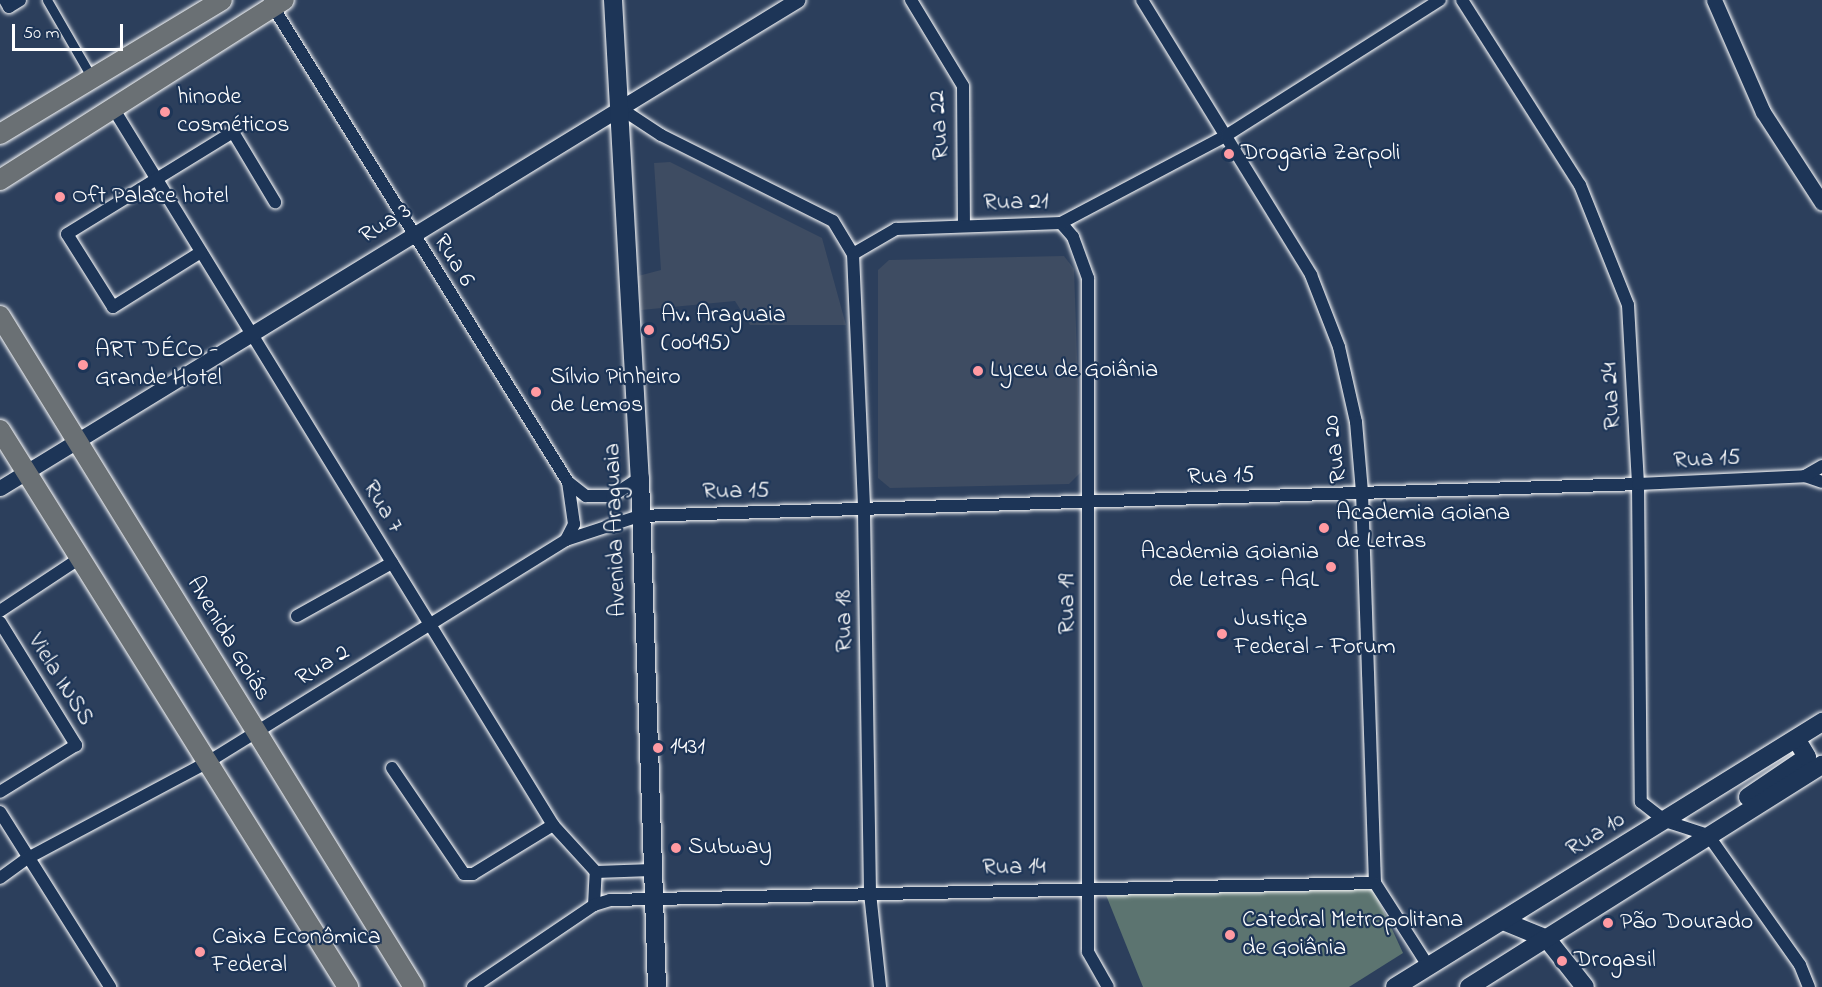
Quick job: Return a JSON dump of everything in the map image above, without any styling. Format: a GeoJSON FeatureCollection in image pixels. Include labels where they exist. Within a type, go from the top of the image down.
{"type":"FeatureCollection","features":[{"type":"Feature","properties":{"kind":"main road"},"geometry":{"type":"LineString","coordinates":[[0,134],[222,0]]}},
{"type":"Feature","properties":{"kind":"main road","name":"Avenida Araguaia"},"geometry":{"type":"LineString","coordinates":[[613,0],[639,478],[657,987]]}},
{"type":"Feature","properties":{"kind":"main road"},"geometry":{"type":"LineString","coordinates":[[0,180],[275,2]]}},
{"type":"Feature","properties":{"kind":"main road","name":"Avenida Goiás"},"geometry":{"type":"LineString","coordinates":[[0,316],[79,440],[255,733],[258,757],[322,859],[348,881],[414,987]]}},
{"type":"Feature","properties":{"kind":"main road"},"geometry":{"type":"LineString","coordinates":[[0,430],[348,987]]}},
{"type":"Feature","properties":{"kind":"main road","name":"Rua 10"},"geometry":{"type":"LineString","coordinates":[[1395,987],[1822,722]]}},
{"type":"Feature","properties":{"kind":"main road"},"geometry":{"type":"LineString","coordinates":[[1727,823],[1744,800],[1807,757],[1796,739]]}},
{"type":"Feature","properties":{"kind":"main road"},"geometry":{"type":"LineString","coordinates":[[1469,987],[1822,765]]}},
{"type":"Feature","properties":{"kind":"main road"},"geometry":{"type":"LineString","coordinates":[[1503,921],[1547,939],[1585,987]]}},
{"type":"Feature","properties":{"kind":"street"},"geometry":{"type":"LineString","coordinates":[[5,0],[9,7],[20,0]]}},
{"type":"Feature","properties":{"kind":"street"},"geometry":{"type":"LineString","coordinates":[[47,0],[93,79]]}},
{"type":"Feature","properties":{"kind":"street","name":"Rua 3"},"geometry":{"type":"LineString","coordinates":[[0,488],[797,0]]}},
{"type":"Feature","properties":{"kind":"street","name":"Rua 22"},"geometry":{"type":"LineString","coordinates":[[911,0],[963,86],[964,224]]}},
{"type":"Feature","properties":{"kind":"street","name":"Rua 20"},"geometry":{"type":"LineString","coordinates":[[1143,0],[1311,275],[1339,347],[1356,422],[1362,492],[1375,883]]}},
{"type":"Feature","properties":{"kind":"street","name":"Rua 21"},"geometry":{"type":"LineString","coordinates":[[853,254],[896,229],[964,224],[1061,223],[1227,135],[1440,0]]}},
{"type":"Feature","properties":{"kind":"street","name":"Rua 24"},"geometry":{"type":"LineString","coordinates":[[1462,0],[1580,185],[1613,257],[1628,304],[1638,484],[1639,792],[1646,810],[1665,821]]}},
{"type":"Feature","properties":{"kind":"street"},"geometry":{"type":"LineString","coordinates":[[1714,0],[1763,112],[1822,203]]}},
{"type":"Feature","properties":{"kind":"street","name":"Rua 6"},"geometry":{"type":"LineString","coordinates":[[275,2],[411,235],[568,482],[586,496],[612,496],[639,478]]}},
{"type":"Feature","properties":{"kind":"street","name":"Rua 7"},"geometry":{"type":"LineString","coordinates":[[113,108],[553,825],[596,872]]}},
{"type":"Feature","properties":{"kind":"street"},"geometry":{"type":"LineString","coordinates":[[620,108],[661,135],[833,221],[853,254]]}},
{"type":"Feature","properties":{"kind":"street"},"geometry":{"type":"LineString","coordinates":[[201,252],[113,308],[68,234],[233,132],[275,202]]}},
{"type":"Feature","properties":{"kind":"street","name":"Rua 19"},"geometry":{"type":"LineString","coordinates":[[1061,223],[1073,237],[1089,278],[1088,952],[1108,987]]}},
{"type":"Feature","properties":{"kind":"street","name":"Rua 18"},"geometry":{"type":"LineString","coordinates":[[853,254],[864,511],[870,893],[880,987]]}},
{"type":"Feature","properties":{"kind":"street","name":"Rua 15"},"geometry":{"type":"LineString","coordinates":[[1805,476],[1822,466]]}},
{"type":"Feature","properties":{"kind":"street","name":"Rua 15"},"geometry":{"type":"LineString","coordinates":[[639,516],[864,511],[1805,476],[1822,482]]}},
{"type":"Feature","properties":{"kind":"street","name":"Rua 6"},"geometry":{"type":"LineString","coordinates":[[566,540],[574,524],[568,482]]}},
{"type":"Feature","properties":{"kind":"street","name":"Rua 2"},"geometry":{"type":"LineString","coordinates":[[0,878],[28,858],[208,762],[566,540],[639,516]]}},
{"type":"Feature","properties":{"kind":"street"},"geometry":{"type":"LineString","coordinates":[[0,610],[80,558]]}},
{"type":"Feature","properties":{"kind":"street"},"geometry":{"type":"LineString","coordinates":[[297,616],[392,563]]}},
{"type":"Feature","properties":{"kind":"street","name":"Viela INSS"},"geometry":{"type":"LineString","coordinates":[[0,622],[76,745],[0,792]]}},
{"type":"Feature","properties":{"kind":"street"},"geometry":{"type":"LineString","coordinates":[[392,768],[464,874],[473,874],[553,825]]}},
{"type":"Feature","properties":{"kind":"street"},"geometry":{"type":"LineString","coordinates":[[0,812],[111,987]]}},
{"type":"Feature","properties":{"kind":"street"},"geometry":{"type":"LineString","coordinates":[[1665,821],[1708,835],[1800,965],[1809,987]]}},
{"type":"Feature","properties":{"kind":"street"},"geometry":{"type":"LineString","coordinates":[[473,987],[594,905],[596,872],[652,870]]}},
{"type":"Feature","properties":{"kind":"street"},"geometry":{"type":"LineString","coordinates":[[1375,883],[1428,967]]}},
{"type":"Feature","properties":{"kind":"street","name":"Rua 14"},"geometry":{"type":"LineString","coordinates":[[594,905],[653,900],[870,893],[1375,883]]}},
{"type":"Feature","properties":{"kind":"shaded area"},"geometry":{"type":"Polygon","coordinates":[[[670,162],[822,238],[846,325],[750,325],[735,301],[641,310],[638,276],[661,270],[654,163],[670,162]]]}},
{"type":"Feature","properties":{"kind":"shaded area","name":"Lyceu de Goiânia"},"geometry":{"type":"Polygon","coordinates":[[[1064,256],[1074,269],[1081,472],[1069,484],[890,488],[878,478],[878,270],[889,260],[1064,256]]]}},
{"type":"Feature","properties":{"kind":"green space"},"geometry":{"type":"Polygon","coordinates":[[[1361,879],[1374,890],[1403,953],[1349,987],[1143,987],[1106,895],[1361,879]]]}},
{"type":"Feature","properties":{"kind":"place","name":"hinode cosméticos"},"geometry":{"type":"Point","coordinates":[165,112]}},
{"type":"Feature","properties":{"kind":"place","name":"Drogaria Zarpoli"},"geometry":{"type":"Point","coordinates":[1229,154]}},
{"type":"Feature","properties":{"kind":"place","name":"Oft Palace hotel"},"geometry":{"type":"Point","coordinates":[60,197]}},
{"type":"Feature","properties":{"kind":"place","name":"Av. Araguaia (00495)"},"geometry":{"type":"Point","coordinates":[649,330]}},
{"type":"Feature","properties":{"kind":"place","name":"ART DÉCO - Grande Hotel"},"geometry":{"type":"Point","coordinates":[83,365]}},
{"type":"Feature","properties":{"kind":"place","name":"Lyceu de Goiânia"},"geometry":{"type":"Point","coordinates":[978,371]}},
{"type":"Feature","properties":{"kind":"place","name":"Sílvio Pinheiro de Lemos"},"geometry":{"type":"Point","coordinates":[536,392]}},
{"type":"Feature","properties":{"kind":"place","name":"Academia Goiana de Letras"},"geometry":{"type":"Point","coordinates":[1324,528]}},
{"type":"Feature","properties":{"kind":"place","name":"Academia Goiania de Letras - AGL"},"geometry":{"type":"Point","coordinates":[1331,567]}},
{"type":"Feature","properties":{"kind":"place","name":"Justiça Federal - Forum"},"geometry":{"type":"Point","coordinates":[1222,634]}},
{"type":"Feature","properties":{"kind":"place","name":"1431"},"geometry":{"type":"Point","coordinates":[658,748]}},
{"type":"Feature","properties":{"kind":"place","name":"Subway"},"geometry":{"type":"Point","coordinates":[676,848]}},
{"type":"Feature","properties":{"kind":"place","name":"Pão Dourado"},"geometry":{"type":"Point","coordinates":[1608,923]}},
{"type":"Feature","properties":{"kind":"place","name":"Catedral Metropolitana de Goiânia"},"geometry":{"type":"Point","coordinates":[1230,935]}},
{"type":"Feature","properties":{"kind":"place","name":"Caixa Econômica Federal"},"geometry":{"type":"Point","coordinates":[200,952]}},
{"type":"Feature","properties":{"kind":"place","name":"Drogasil"},"geometry":{"type":"Point","coordinates":[1562,961]}}]}
